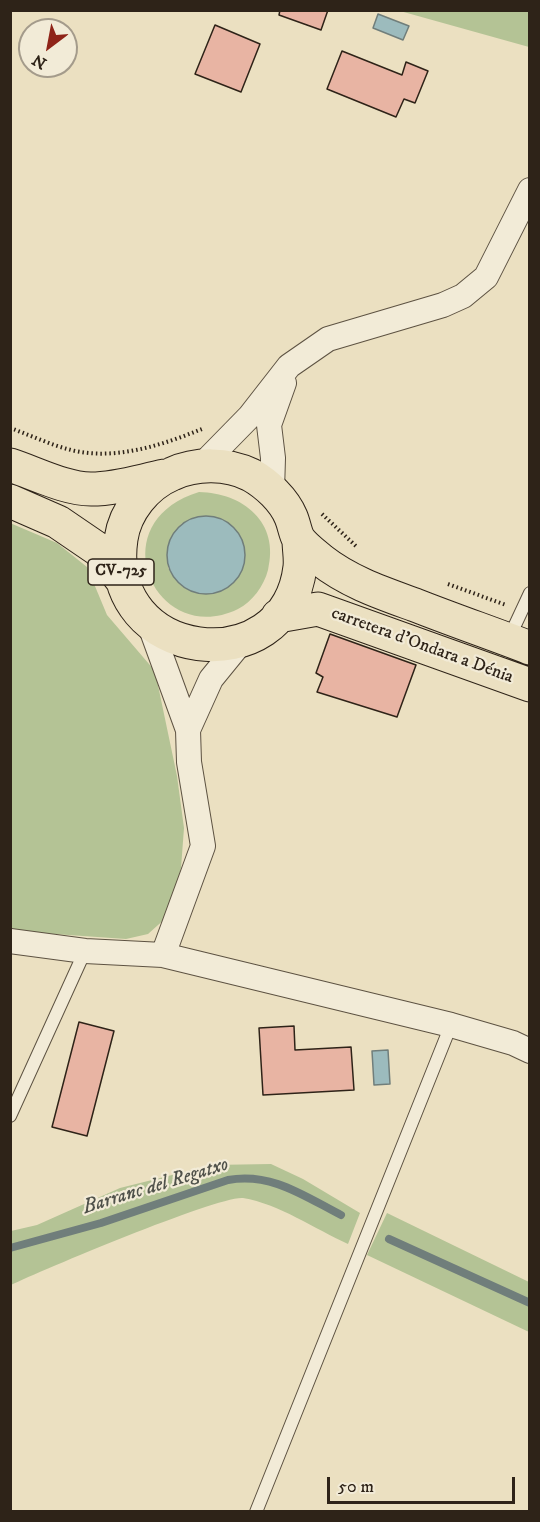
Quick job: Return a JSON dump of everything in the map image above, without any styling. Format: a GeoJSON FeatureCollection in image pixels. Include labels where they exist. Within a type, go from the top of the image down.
{"type":"FeatureCollection","features":[{"type":"Feature","properties":{"kind":"main road","name":"CV-725"},"geometry":{"type":"LineString","coordinates":[[10,465],[88,489],[115,487],[201,466],[227,467],[251,476],[272,490],[290,514],[299,540],[300,567],[295,584],[278,616],[262,631],[242,641],[218,646],[193,645],[169,637],[149,623],[132,603],[122,580],[99,550],[57,522],[10,501]]}},
{"type":"Feature","properties":{"kind":"main road","name":"CV-725"},"geometry":{"type":"LineString","coordinates":[[122,580],[119,555],[123,531],[132,508],[148,489],[169,475]]}},
{"type":"Feature","properties":{"kind":"main road","name":"carretera d'Ondara a Dénia"},"geometry":{"type":"LineString","coordinates":[[299,540],[349,579],[519,644]]}},
{"type":"Feature","properties":{"kind":"main road","name":"carretera d'Ondara a Dénia"},"geometry":{"type":"LineString","coordinates":[[278,616],[318,609],[530,685]]}},
{"type":"Feature","properties":{"kind":"street"},"geometry":{"type":"LineString","coordinates":[[201,466],[250,416],[289,366],[328,339],[443,305],[463,296],[486,277],[530,190]]}},
{"type":"Feature","properties":{"kind":"street"},"geometry":{"type":"LineString","coordinates":[[272,490],[273,458],[269,424],[289,366]]}},
{"type":"Feature","properties":{"kind":"street"},"geometry":{"type":"LineString","coordinates":[[149,623],[188,730],[189,762],[204,846],[164,955]]}},
{"type":"Feature","properties":{"kind":"street"},"geometry":{"type":"LineString","coordinates":[[188,730],[211,680],[242,641]]}},
{"type":"Feature","properties":{"kind":"street"},"geometry":{"type":"LineString","coordinates":[[10,941],[85,951],[164,955],[451,1025],[513,1043],[530,1051]]}},
{"type":"Feature","properties":{"kind":"lane"},"geometry":{"type":"LineString","coordinates":[[519,644],[530,593]]}},
{"type":"Feature","properties":{"kind":"lane"},"geometry":{"type":"LineString","coordinates":[[10,1116],[85,951]]}},
{"type":"Feature","properties":{"kind":"lane"},"geometry":{"type":"LineString","coordinates":[[256,1512],[451,1025]]}},
{"type":"Feature","properties":{"kind":"green space"},"geometry":{"type":"Polygon","coordinates":[[[400,11],[529,11],[529,47],[400,11]]]}},
{"type":"Feature","properties":{"kind":"green space"},"geometry":{"type":"Polygon","coordinates":[[[199,492],[230,498],[243,504],[254,513],[263,524],[270,553],[264,582],[248,602],[238,609],[209,617],[183,612],[163,598],[150,577],[145,553],[151,529],[168,508],[199,492]],[[205,516],[181,524],[168,568],[183,587],[205,516]]]}},
{"type":"Feature","properties":{"kind":"green space"},"geometry":{"type":"Polygon","coordinates":[[[10,523],[57,543],[87,567],[107,615],[155,671],[177,776],[184,828],[181,868],[167,917],[148,934],[126,939],[11,931],[10,523]]]}},
{"type":"Feature","properties":{"kind":"green space"},"geometry":{"type":"Polygon","coordinates":[[[271,1164],[303,1179],[360,1213],[348,1244],[283,1211],[243,1198],[228,1200],[168,1220],[11,1285],[11,1231],[37,1225],[120,1188],[212,1165],[271,1164]]]}},
{"type":"Feature","properties":{"kind":"green space"},"geometry":{"type":"Polygon","coordinates":[[[387,1213],[529,1282],[529,1332],[367,1255],[387,1213]]]}},
{"type":"Feature","properties":{"kind":"water"},"geometry":{"type":"Polygon","coordinates":[[[378,14],[409,26],[403,40],[373,28],[378,14]]]}},
{"type":"Feature","properties":{"kind":"water"},"geometry":{"type":"Polygon","coordinates":[[[206,516],[221,519],[234,527],[242,540],[245,555],[242,570],[234,583],[221,591],[206,594],[191,591],[178,583],[170,570],[167,555],[170,540],[178,527],[191,519],[206,516]]]}},
{"type":"Feature","properties":{"kind":"water"},"geometry":{"type":"Polygon","coordinates":[[[388,1050],[390,1084],[374,1085],[372,1051],[388,1050]]]}},
{"type":"Feature","properties":{"kind":"building"},"geometry":{"type":"Polygon","coordinates":[[[280,10],[328,10],[321,30],[279,15],[280,10]]]}},
{"type":"Feature","properties":{"kind":"building"},"geometry":{"type":"Polygon","coordinates":[[[215,25],[260,44],[241,92],[195,74],[215,25]]]}},
{"type":"Feature","properties":{"kind":"building"},"geometry":{"type":"Polygon","coordinates":[[[342,51],[402,75],[406,62],[428,71],[415,103],[404,99],[396,117],[327,89],[342,51]]]}},
{"type":"Feature","properties":{"kind":"building"},"geometry":{"type":"Polygon","coordinates":[[[330,634],[416,665],[397,717],[317,692],[323,677],[316,673],[330,634]]]}},
{"type":"Feature","properties":{"kind":"building"},"geometry":{"type":"Polygon","coordinates":[[[79,1022],[114,1031],[87,1136],[52,1127],[79,1022]]]}},
{"type":"Feature","properties":{"kind":"building"},"geometry":{"type":"Polygon","coordinates":[[[294,1026],[295,1050],[351,1047],[354,1090],[263,1095],[259,1028],[294,1026]]]}},
{"type":"Feature","properties":{"kind":"waterway","name":"Barranc del Regatxo"},"geometry":{"type":"LineString","coordinates":[[10,1248],[101,1223],[228,1180],[244,1178],[259,1179],[287,1187],[341,1215]]}},
{"type":"Feature","properties":{"kind":"waterway","name":"Barranc del Regatxo"},"geometry":{"type":"LineString","coordinates":[[389,1239],[530,1303]]}}]}
